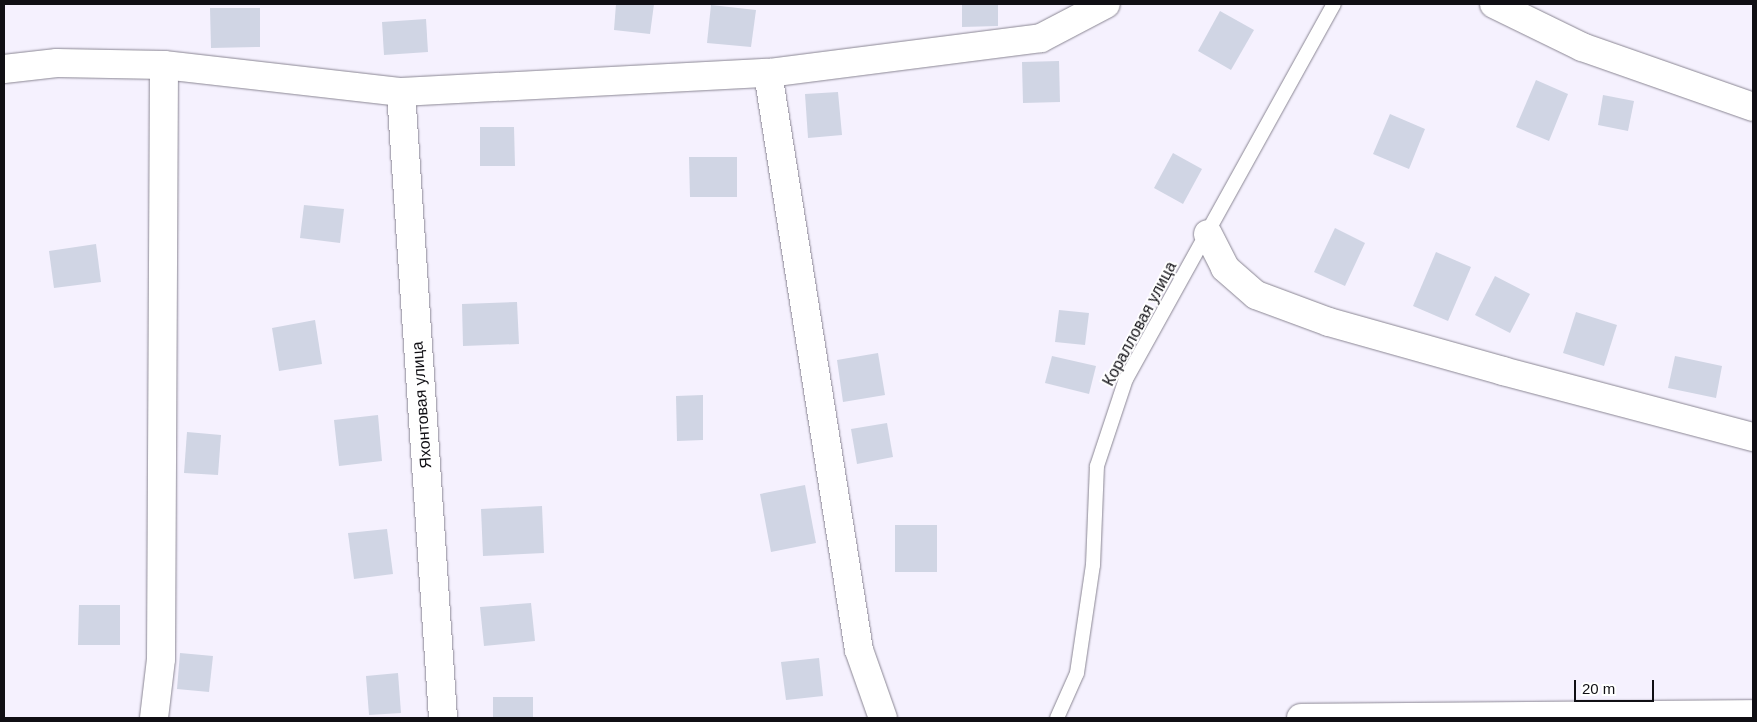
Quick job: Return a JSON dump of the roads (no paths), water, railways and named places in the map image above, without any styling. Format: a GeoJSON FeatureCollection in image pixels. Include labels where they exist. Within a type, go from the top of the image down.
{"type":"FeatureCollection","features":[{"type":"Feature","properties":{"kind":"street"},"geometry":{"type":"LineString","coordinates":[[4,69],[57,63],[164,65],[401,92],[768,73],[1042,38],[1106,4]]}},
{"type":"Feature","properties":{"kind":"street"},"geometry":{"type":"LineString","coordinates":[[1494,4],[1582,47],[1753,107]]}},
{"type":"Feature","properties":{"kind":"street"},"geometry":{"type":"LineString","coordinates":[[154,718],[161,659],[164,65]]}},
{"type":"Feature","properties":{"kind":"street"},"geometry":{"type":"LineString","coordinates":[[768,73],[859,650],[883,718]]}},
{"type":"Feature","properties":{"kind":"street","name":"Яхонтовая улица"},"geometry":{"type":"LineString","coordinates":[[401,92],[442,718]]}},
{"type":"Feature","properties":{"kind":"street"},"geometry":{"type":"LineString","coordinates":[[1208,234],[1225,268],[1256,295],[1357,329],[1753,437]]}},
{"type":"Feature","properties":{"kind":"street"},"geometry":{"type":"LineString","coordinates":[[1301,718],[1746,709]]}},
{"type":"Feature","properties":{"kind":"lane","name":"Коралловая улица"},"geometry":{"type":"LineString","coordinates":[[1057,718],[1077,673],[1093,565],[1097,466],[1126,379],[1334,4]]}}]}
